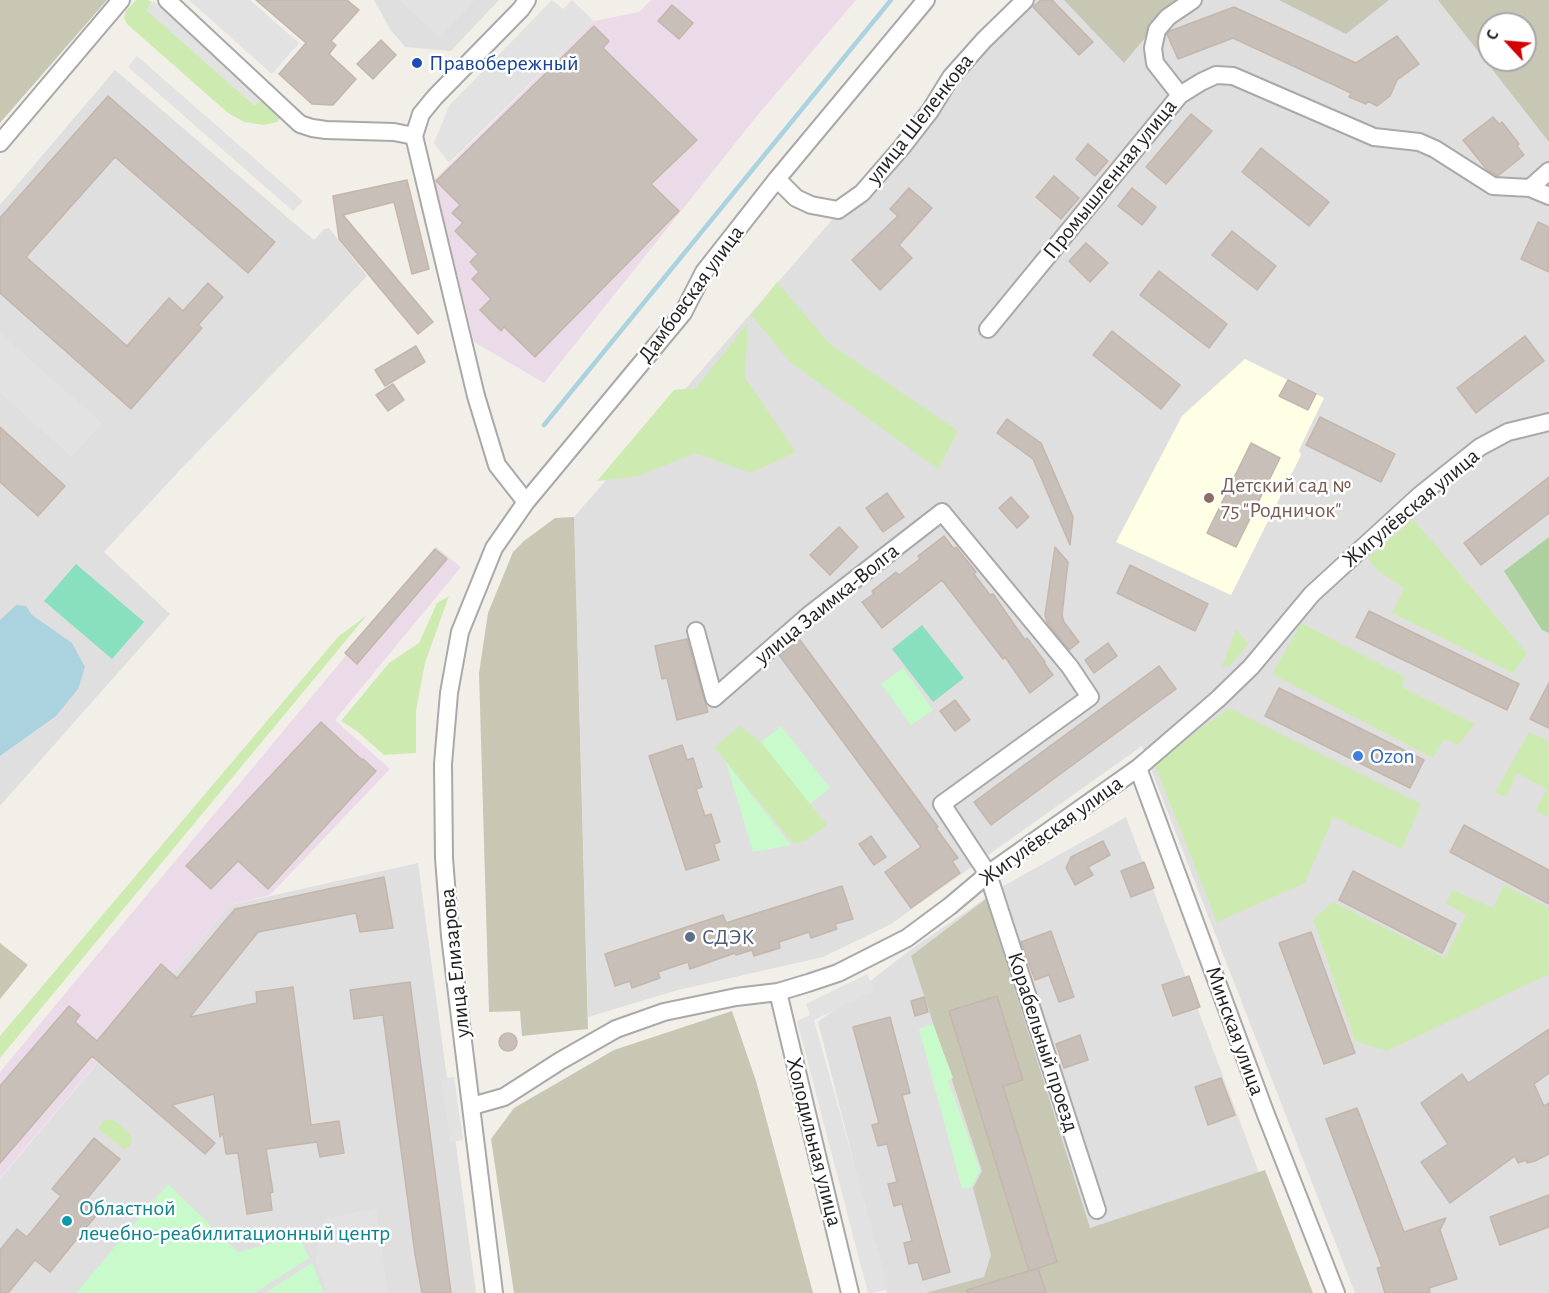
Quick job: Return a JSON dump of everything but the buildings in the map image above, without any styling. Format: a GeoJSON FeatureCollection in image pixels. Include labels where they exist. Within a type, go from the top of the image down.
{"type":"FeatureCollection","features":[{"type":"Feature","properties":{"kind":"street"},"geometry":{"type":"LineString","coordinates":[[0,143],[122,0]]}},
{"type":"Feature","properties":{"kind":"street"},"geometry":{"type":"LineString","coordinates":[[167,0],[300,124],[326,130],[394,132],[414,136]]}},
{"type":"Feature","properties":{"kind":"street"},"geometry":{"type":"LineString","coordinates":[[526,502],[497,465],[476,396],[414,136],[421,114],[435,97],[521,9],[527,0]]}},
{"type":"Feature","properties":{"kind":"street","name":"Дамбовская улица"},"geometry":{"type":"LineString","coordinates":[[460,632],[494,548],[526,502],[682,313],[704,272],[777,179],[926,0]]}},
{"type":"Feature","properties":{"kind":"street","name":"улица Шеленкова"},"geometry":{"type":"LineString","coordinates":[[777,179],[796,198],[811,205],[838,210],[862,193],[918,128],[951,77],[984,40],[1025,0]]}},
{"type":"Feature","properties":{"kind":"street","name":"Промышленная улица"},"geometry":{"type":"LineString","coordinates":[[988,329],[1180,95],[1155,63],[1153,48],[1157,30],[1168,17],[1193,0]]}},
{"type":"Feature","properties":{"kind":"street"},"geometry":{"type":"LineString","coordinates":[[1180,95],[1216,75],[1233,76],[1374,137],[1419,142],[1436,149],[1493,186],[1530,188],[1549,196]]}},
{"type":"Feature","properties":{"kind":"street"},"geometry":{"type":"LineString","coordinates":[[1530,188],[1549,171]]}},
{"type":"Feature","properties":{"kind":"street","name":"Жигулёвская улица"},"geometry":{"type":"LineString","coordinates":[[472,1106],[504,1097],[616,1029],[664,1012],[778,992],[838,973],[907,938],[988,874],[1138,768],[1218,699],[1251,667],[1312,594],[1420,495],[1480,447],[1508,432],[1549,422]]}},
{"type":"Feature","properties":{"kind":"street","name":"улица Заимка-Волга"},"geometry":{"type":"LineString","coordinates":[[696,631],[714,698],[809,615],[942,512]]}},
{"type":"Feature","properties":{"kind":"street","name":"Корабельный проезд"},"geometry":{"type":"LineString","coordinates":[[942,512],[1070,667],[1090,697],[942,804],[988,874],[1097,1210]]}},
{"type":"Feature","properties":{"kind":"street","name":"улица Елизарова"},"geometry":{"type":"LineString","coordinates":[[460,632],[449,693],[443,764],[444,858],[450,936],[494,1293]]}},
{"type":"Feature","properties":{"kind":"street","name":"Минская улица"},"geometry":{"type":"LineString","coordinates":[[1138,768],[1261,1101],[1335,1293]]}},
{"type":"Feature","properties":{"kind":"street","name":"Холодильная улица"},"geometry":{"type":"LineString","coordinates":[[778,992],[850,1293]]}},
{"type":"Feature","properties":{"kind":"shaded area"},"geometry":{"type":"Polygon","coordinates":[[[0,0],[107,0],[0,123],[0,0]]]}},
{"type":"Feature","properties":{"kind":"shaded area"},"geometry":{"type":"Polygon","coordinates":[[[189,0],[250,0],[299,43],[272,74],[189,0]]]}},
{"type":"Feature","properties":{"kind":"shaded area","name":"Правобережный"},"geometry":{"type":"Polygon","coordinates":[[[374,0],[499,0],[451,51],[405,47],[390,29],[374,0]]]}},
{"type":"Feature","properties":{"kind":"shaded area"},"geometry":{"type":"Polygon","coordinates":[[[399,0],[475,0],[439,37],[399,0]]]}},
{"type":"Feature","properties":{"kind":"shaded area"},"geometry":{"type":"Polygon","coordinates":[[[552,0],[563,9],[572,0],[594,21],[449,163],[434,143],[449,106],[552,0]]]}},
{"type":"Feature","properties":{"kind":"shaded area"},"geometry":{"type":"Polygon","coordinates":[[[651,0],[856,0],[756,117],[544,383],[474,342],[434,180],[594,21],[639,12],[651,0]]]}},
{"type":"Feature","properties":{"kind":"shaded area"},"geometry":{"type":"Polygon","coordinates":[[[1023,0],[1549,0],[1549,1293],[1355,1293],[1142,746],[891,924],[823,957],[678,990],[588,1017],[574,517],[1023,0]]]}},
{"type":"Feature","properties":{"kind":"shaded area"},"geometry":{"type":"Polygon","coordinates":[[[1064,0],[1197,0],[1165,14],[1124,63],[1064,0]]]}},
{"type":"Feature","properties":{"kind":"shaded area"},"geometry":{"type":"Polygon","coordinates":[[[1279,0],[1389,0],[1346,34],[1279,0]]]}},
{"type":"Feature","properties":{"kind":"shaded area"},"geometry":{"type":"Polygon","coordinates":[[[1438,0],[1549,0],[1549,142],[1494,72],[1537,72],[1537,12],[1477,12],[1477,50],[1438,0]]]}},
{"type":"Feature","properties":{"kind":"shaded area"},"geometry":{"type":"Polygon","coordinates":[[[154,1],[264,99],[254,105],[146,10],[154,1]]]}},
{"type":"Feature","properties":{"kind":"shaded area"},"geometry":{"type":"Polygon","coordinates":[[[137,56],[303,201],[293,211],[128,67],[137,56]]]}},
{"type":"Feature","properties":{"kind":"shaded area"},"geometry":{"type":"Polygon","coordinates":[[[115,70],[314,240],[324,229],[329,228],[367,276],[104,552],[170,614],[0,806],[0,205],[115,70]]]}},
{"type":"Feature","properties":{"kind":"shaded area"},"geometry":{"type":"Polygon","coordinates":[[[0,333],[102,423],[72,457],[0,393],[0,333]]]}},
{"type":"Feature","properties":{"kind":"shaded area","name":"Детский сад № 75 \"Родничок\""},"geometry":{"type":"Polygon","coordinates":[[[1245,359],[1324,398],[1299,450],[1301,455],[1231,595],[1116,542],[1182,416],[1245,359]]]}},
{"type":"Feature","properties":{"kind":"shaded area"},"geometry":{"type":"Polygon","coordinates":[[[574,517],[588,1029],[522,1036],[520,1011],[489,1012],[479,673],[488,613],[513,552],[555,518],[574,517]]]}},
{"type":"Feature","properties":{"kind":"shaded area"},"geometry":{"type":"Polygon","coordinates":[[[436,547],[461,567],[335,720],[390,769],[270,895],[230,905],[0,1178],[0,1072],[436,547]]]}},
{"type":"Feature","properties":{"kind":"shaded area"},"geometry":{"type":"Polygon","coordinates":[[[1126,817],[1304,1293],[887,1293],[818,1022],[910,950],[1002,887],[1126,817]]]}},
{"type":"Feature","properties":{"kind":"shaded area"},"geometry":{"type":"Polygon","coordinates":[[[418,863],[476,1293],[0,1293],[0,1179],[230,905],[418,863]]]}},
{"type":"Feature","properties":{"kind":"shaded area"},"geometry":{"type":"Polygon","coordinates":[[[986,899],[1090,1228],[1265,1170],[1313,1293],[926,1293],[984,1277],[991,1255],[973,1188],[982,1171],[911,956],[986,899]]]}},
{"type":"Feature","properties":{"kind":"shaded area"},"geometry":{"type":"Polygon","coordinates":[[[0,943],[28,965],[0,999],[0,943]]]}},
{"type":"Feature","properties":{"kind":"shaded area"},"geometry":{"type":"Polygon","coordinates":[[[867,974],[874,990],[814,1020],[889,1289],[872,1293],[868,1293],[797,1021],[810,1015],[806,1004],[867,974]]]}},
{"type":"Feature","properties":{"kind":"shaded area"},"geometry":{"type":"Polygon","coordinates":[[[732,1011],[756,1081],[813,1293],[514,1293],[491,1139],[514,1108],[614,1050],[732,1011]]]}},
{"type":"Feature","properties":{"kind":"shaded area"},"geometry":{"type":"Polygon","coordinates":[[[454,1077],[463,1140],[450,1142],[441,1079],[454,1077]]]}},
{"type":"Feature","properties":{"kind":"shaded area"},"geometry":{"type":"Polygon","coordinates":[[[376,1208],[388,1293],[327,1293],[315,1259],[325,1219],[376,1208]]]}},
{"type":"Feature","properties":{"kind":"green space"},"geometry":{"type":"Polygon","coordinates":[[[136,0],[152,2],[147,10],[254,105],[261,101],[268,102],[281,117],[277,122],[264,125],[244,122],[228,113],[127,24],[124,18],[126,11],[136,0]]]}},
{"type":"Feature","properties":{"kind":"green space"},"geometry":{"type":"Polygon","coordinates":[[[777,282],[829,343],[958,431],[938,469],[790,362],[751,315],[777,282]]]}},
{"type":"Feature","properties":{"kind":"green space"},"geometry":{"type":"Polygon","coordinates":[[[748,323],[745,378],[796,452],[751,473],[695,453],[639,476],[597,481],[674,390],[696,388],[748,323]]]}},
{"type":"Feature","properties":{"kind":"green space"},"geometry":{"type":"Polygon","coordinates":[[[1413,519],[1527,653],[1513,673],[1392,613],[1404,588],[1378,571],[1368,558],[1413,519]]]}},
{"type":"Feature","properties":{"kind":"green space"},"geometry":{"type":"Polygon","coordinates":[[[1549,537],[1549,633],[1542,630],[1504,571],[1549,537]]]}},
{"type":"Feature","properties":{"kind":"green space"},"geometry":{"type":"Polygon","coordinates":[[[76,564],[144,622],[112,659],[44,601],[76,564]]]}},
{"type":"Feature","properties":{"kind":"green space"},"geometry":{"type":"Polygon","coordinates":[[[449,596],[425,663],[416,711],[416,753],[384,755],[358,732],[341,721],[389,663],[419,643],[437,603],[449,596]]]}},
{"type":"Feature","properties":{"kind":"green space"},"geometry":{"type":"Polygon","coordinates":[[[367,615],[0,1058],[0,1036],[338,637],[367,615]]]}},
{"type":"Feature","properties":{"kind":"green space"},"geometry":{"type":"Polygon","coordinates":[[[1301,623],[1405,677],[1402,687],[1475,724],[1458,745],[1444,739],[1433,758],[1272,674],[1301,623]]]}},
{"type":"Feature","properties":{"kind":"green space"},"geometry":{"type":"Polygon","coordinates":[[[922,625],[964,678],[933,702],[892,649],[922,625]]]}},
{"type":"Feature","properties":{"kind":"green space"},"geometry":{"type":"Polygon","coordinates":[[[1236,629],[1248,644],[1230,666],[1222,666],[1236,629]]]}},
{"type":"Feature","properties":{"kind":"green space"},"geometry":{"type":"Polygon","coordinates":[[[903,668],[933,710],[911,725],[881,684],[903,668]]]}},
{"type":"Feature","properties":{"kind":"green space"},"geometry":{"type":"Polygon","coordinates":[[[1229,708],[1421,804],[1402,849],[1333,817],[1305,883],[1217,922],[1154,763],[1229,708]]]}},
{"type":"Feature","properties":{"kind":"green space"},"geometry":{"type":"Polygon","coordinates":[[[740,726],[761,742],[827,825],[805,841],[794,844],[714,747],[740,726]]]}},
{"type":"Feature","properties":{"kind":"green space"},"geometry":{"type":"Polygon","coordinates":[[[781,726],[830,788],[810,804],[761,742],[781,726]]]}},
{"type":"Feature","properties":{"kind":"green space"},"geometry":{"type":"Polygon","coordinates":[[[1529,732],[1549,741],[1549,817],[1536,811],[1546,789],[1517,773],[1506,797],[1495,792],[1529,732]]]}},
{"type":"Feature","properties":{"kind":"green space"},"geometry":{"type":"Polygon","coordinates":[[[726,762],[791,845],[753,852],[726,762]]]}},
{"type":"Feature","properties":{"kind":"green space"},"geometry":{"type":"Polygon","coordinates":[[[1504,885],[1549,908],[1549,974],[1387,1051],[1355,1041],[1313,919],[1333,902],[1445,958],[1466,915],[1446,903],[1453,890],[1493,908],[1504,885]]]}},
{"type":"Feature","properties":{"kind":"green space"},"geometry":{"type":"Polygon","coordinates":[[[933,1024],[953,1078],[948,1080],[980,1170],[971,1187],[962,1189],[919,1029],[933,1024]]]}},
{"type":"Feature","properties":{"kind":"green space"},"geometry":{"type":"Polygon","coordinates":[[[104,1120],[112,1120],[122,1126],[131,1136],[132,1143],[128,1148],[124,1149],[98,1129],[104,1120]]]}},
{"type":"Feature","properties":{"kind":"green space"},"geometry":{"type":"Polygon","coordinates":[[[168,1184],[238,1252],[299,1236],[309,1258],[255,1293],[76,1293],[168,1184]]]}},
{"type":"Feature","properties":{"kind":"green space"},"geometry":{"type":"Polygon","coordinates":[[[312,1263],[324,1293],[265,1293],[312,1263]]]}},
{"type":"Feature","properties":{"kind":"water"},"geometry":{"type":"Polygon","coordinates":[[[16,605],[26,606],[32,615],[72,643],[85,667],[78,689],[56,716],[0,756],[0,620],[16,605]]]}},
{"type":"Feature","properties":{"kind":"waterway"},"geometry":{"type":"LineString","coordinates":[[544,425],[891,0]]}},
{"type":"Feature","properties":{"kind":"place","name":"Правобережный"},"geometry":{"type":"Point","coordinates":[417,63]}},
{"type":"Feature","properties":{"kind":"place","name":"Детский сад № 75 \"Родничок\""},"geometry":{"type":"Point","coordinates":[1209,498]}},
{"type":"Feature","properties":{"kind":"place","name":"Ozon"},"geometry":{"type":"Point","coordinates":[1358,756]}},
{"type":"Feature","properties":{"kind":"place","name":"СДЭК"},"geometry":{"type":"Point","coordinates":[690,937]}},
{"type":"Feature","properties":{"kind":"place","name":"Областной лечебно-реабилитационный центр"},"geometry":{"type":"Point","coordinates":[67,1221]}}]}
